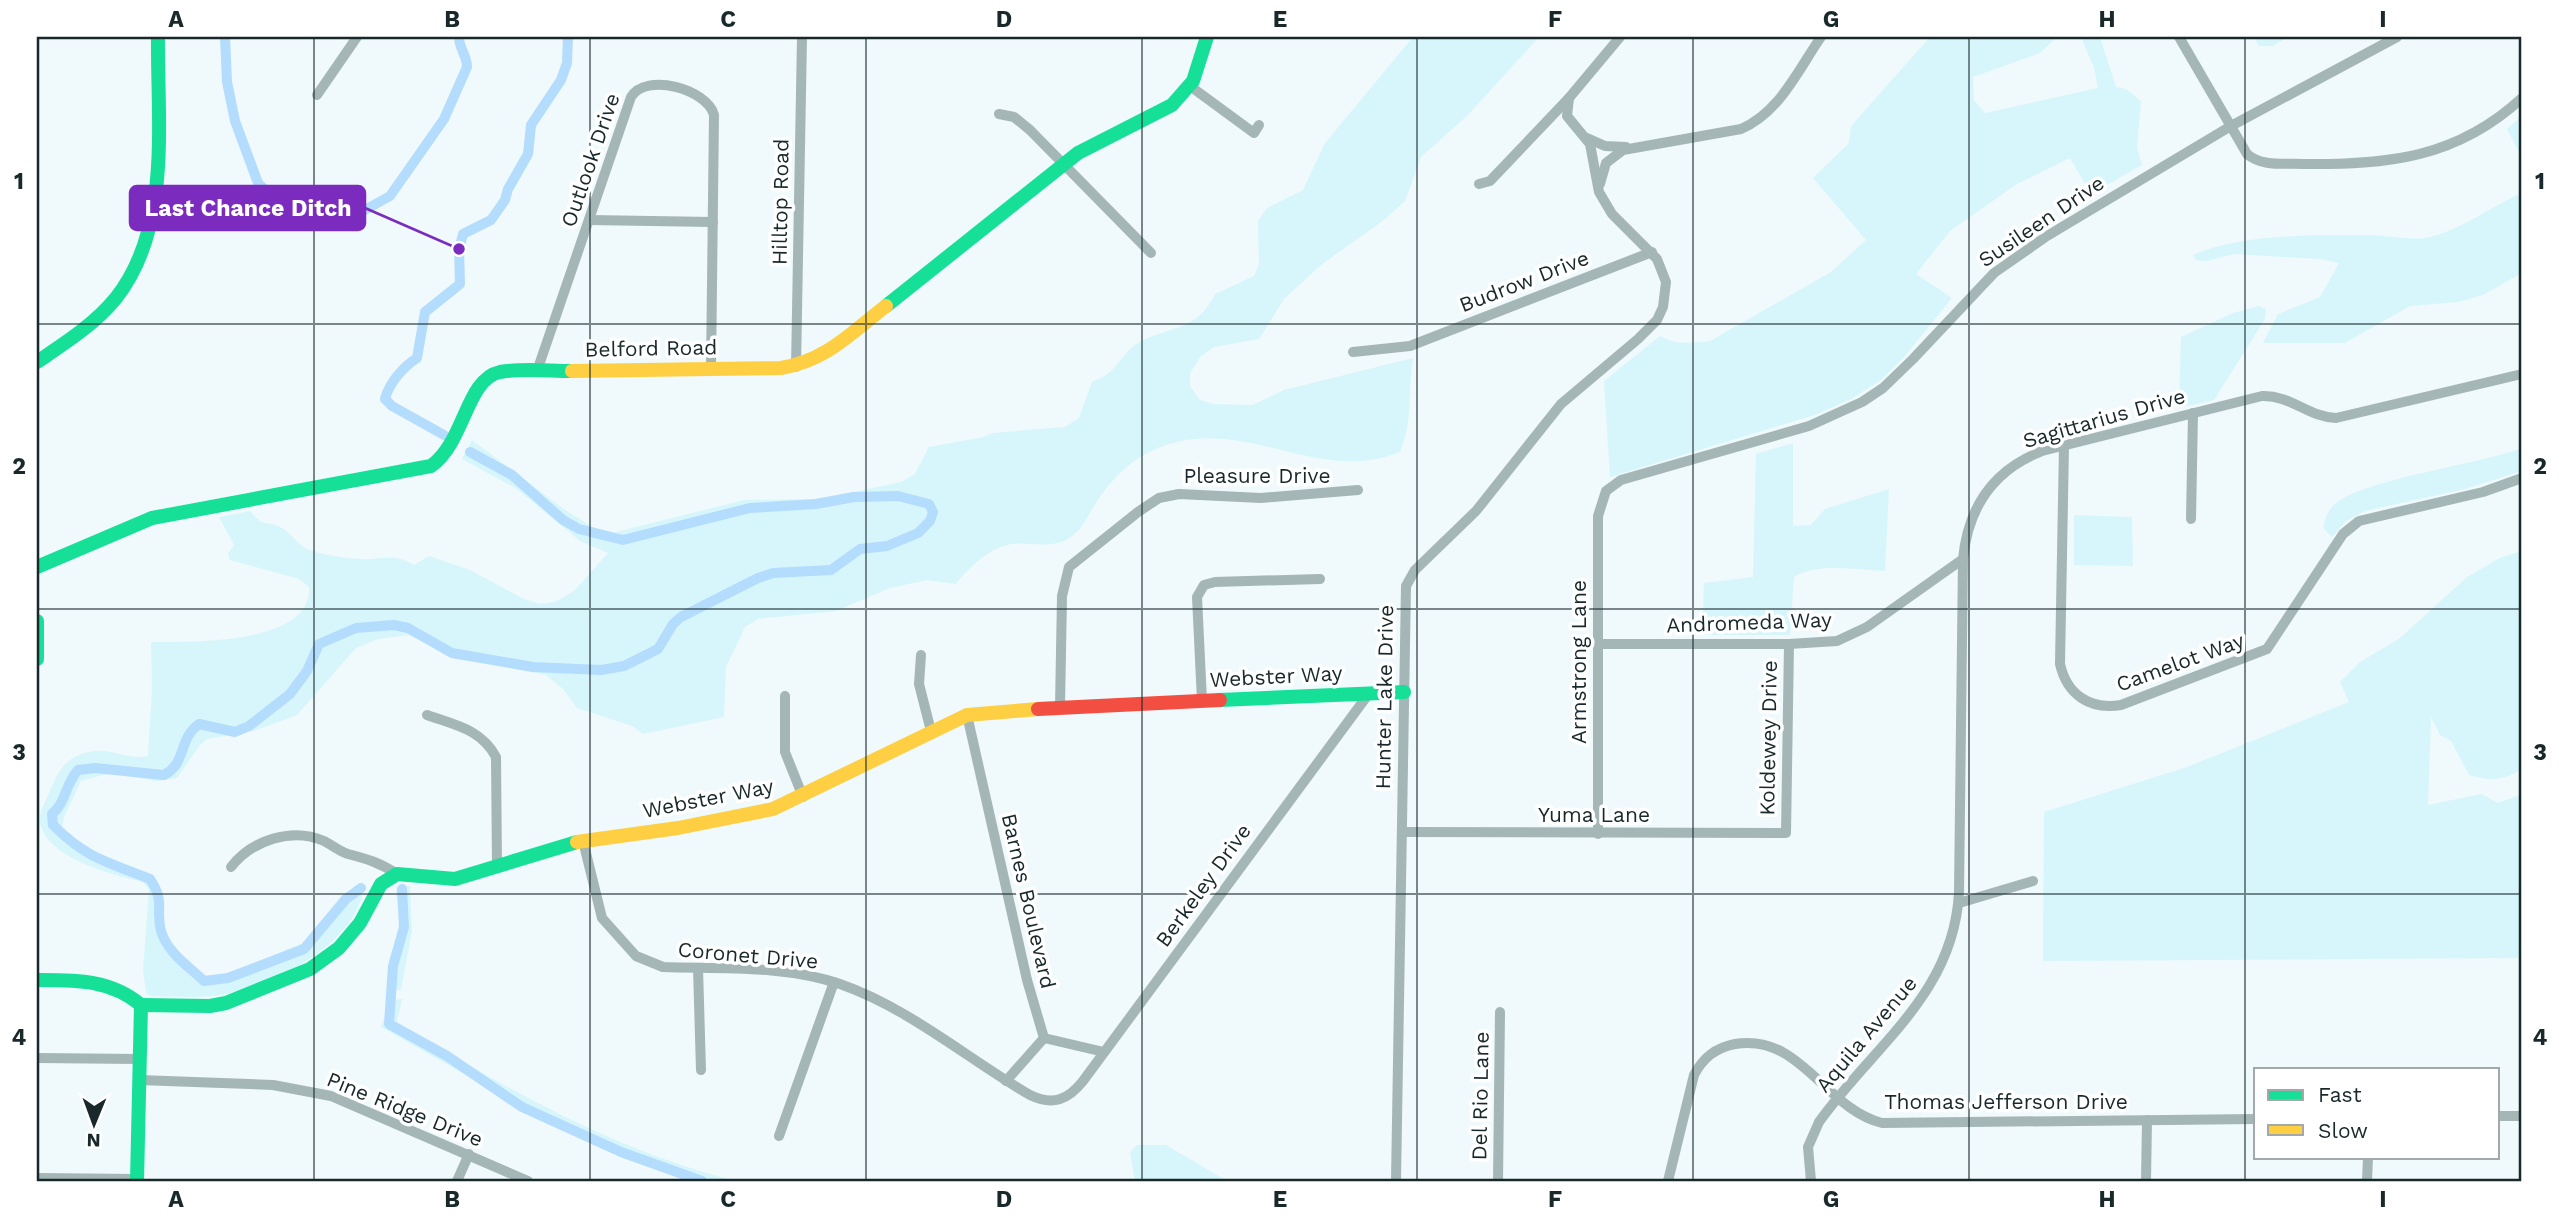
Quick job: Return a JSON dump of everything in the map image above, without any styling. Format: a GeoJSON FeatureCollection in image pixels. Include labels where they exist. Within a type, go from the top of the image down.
{"type":"FeatureCollection","features":[{"type":"Feature","properties":{"kind":"street"},"geometry":{"type":"LineString","coordinates":[[37,362],[85,330],[115,295],[141,254],[150,229],[158,173],[158,37]]}},
{"type":"Feature","properties":{"kind":"street"},"geometry":{"type":"LineString","coordinates":[[317,95],[357,37]]}},
{"type":"Feature","properties":{"kind":"street","name":"Hilltop Road"},"geometry":{"type":"LineString","coordinates":[[796,367],[802,37]]}},
{"type":"Feature","properties":{"kind":"street","name":"Belford Road"},"geometry":{"type":"LineString","coordinates":[[37,567],[127,527],[163,515],[431,466],[454,447],[476,389],[486,378],[499,372],[796,367],[829,351],[1065,164],[1102,138],[1172,105],[1190,86],[1207,37]]}},
{"type":"Feature","properties":{"kind":"street"},"geometry":{"type":"LineString","coordinates":[[1479,184],[1490,181],[1569,99],[1620,37]]}},
{"type":"Feature","properties":{"kind":"street"},"geometry":{"type":"LineString","coordinates":[[1600,192],[1606,163],[1623,150],[1741,129],[1754,124],[1778,103],[1821,37]]}},
{"type":"Feature","properties":{"kind":"street"},"geometry":{"type":"LineString","coordinates":[[2179,37],[2247,154],[2263,163],[2373,164],[2448,146],[2492,123],[2522,98]]}},
{"type":"Feature","properties":{"kind":"street","name":"Susileen Drive"},"geometry":{"type":"LineString","coordinates":[[1606,491],[1620,481],[1809,426],[1862,402],[1913,359],[1994,273],[2077,216],[2231,126],[2397,37]]}},
{"type":"Feature","properties":{"kind":"street","name":"Outlook Drive"},"geometry":{"type":"LineString","coordinates":[[537,371],[631,97],[639,88],[652,84],[699,96],[712,108],[711,369]]}},
{"type":"Feature","properties":{"kind":"street"},"geometry":{"type":"LineString","coordinates":[[1190,86],[1254,133],[1259,125]]}},
{"type":"Feature","properties":{"kind":"street","name":"Hunter Lake Drive"},"geometry":{"type":"LineString","coordinates":[[1396,1181],[1404,610],[1410,579],[1415,570],[1476,511],[1561,404],[1657,320],[1663,307],[1666,282],[1652,251],[1612,215],[1600,192],[1593,155],[1583,136],[1567,116],[1569,99]]}},
{"type":"Feature","properties":{"kind":"street"},"geometry":{"type":"LineString","coordinates":[[999,114],[1008,115],[1021,122],[1151,253]]}},
{"type":"Feature","properties":{"kind":"street"},"geometry":{"type":"LineString","coordinates":[[1583,136],[1617,148],[1640,146]]}},
{"type":"Feature","properties":{"kind":"street"},"geometry":{"type":"LineString","coordinates":[[589,220],[713,222]]}},
{"type":"Feature","properties":{"kind":"street","name":"Budrow Drive"},"geometry":{"type":"LineString","coordinates":[[1353,352],[1410,346],[1652,251]]}},
{"type":"Feature","properties":{"kind":"street","name":"Sagittarius Drive"},"geometry":{"type":"LineString","coordinates":[[1959,903],[1963,559],[1970,521],[1987,489],[2020,461],[2064,444],[2272,396],[2292,401],[2314,415],[2336,418],[2522,374]]}},
{"type":"Feature","properties":{"kind":"street"},"geometry":{"type":"LineString","coordinates":[[2191,519],[2193,413]]}},
{"type":"Feature","properties":{"kind":"street","name":"Camelot Way"},"geometry":{"type":"LineString","coordinates":[[2064,444],[2060,664],[2073,692],[2100,706],[2122,705],[2267,649],[2343,534],[2359,522],[2483,492],[2522,478]]}},
{"type":"Feature","properties":{"kind":"street","name":"Pleasure Drive"},"geometry":{"type":"LineString","coordinates":[[1060,707],[1062,596],[1066,575],[1080,556],[1138,512],[1159,498],[1179,494],[1261,498],[1358,491]]}},
{"type":"Feature","properties":{"kind":"street","name":"Armstrong Lane"},"geometry":{"type":"LineString","coordinates":[[1598,834],[1598,516],[1606,491]]}},
{"type":"Feature","properties":{"kind":"street","name":"Andromeda Way"},"geometry":{"type":"LineString","coordinates":[[1596,644],[1822,644],[1854,635],[1963,559]]}},
{"type":"Feature","properties":{"kind":"street"},"geometry":{"type":"LineString","coordinates":[[1202,701],[1197,597],[1204,586],[1215,582],[1320,579]]}},
{"type":"Feature","properties":{"kind":"street"},"geometry":{"type":"LineString","coordinates":[[37,621],[37,659]]}},
{"type":"Feature","properties":{"kind":"street","name":"Koldewey Drive"},"geometry":{"type":"LineString","coordinates":[[1786,833],[1789,644]]}},
{"type":"Feature","properties":{"kind":"street"},"geometry":{"type":"LineString","coordinates":[[920,655],[919,684],[931,731]]}},
{"type":"Feature","properties":{"kind":"street","name":"Berkeley Drive"},"geometry":{"type":"LineString","coordinates":[[1104,1052],[1370,692]]}},
{"type":"Feature","properties":{"kind":"street","name":"Webster Way"},"geometry":{"type":"LineString","coordinates":[[397,874],[455,879],[583,841],[678,828],[773,808],[803,797],[967,715],[1060,707],[1404,692]]}},
{"type":"Feature","properties":{"kind":"street"},"geometry":{"type":"LineString","coordinates":[[785,696],[785,752],[803,797]]}},
{"type":"Feature","properties":{"kind":"street"},"geometry":{"type":"LineString","coordinates":[[427,715],[474,732],[490,746],[496,757],[497,866]]}},
{"type":"Feature","properties":{"kind":"street","name":"Barnes Boulevard"},"geometry":{"type":"LineString","coordinates":[[967,715],[1027,980],[1044,1038]]}},
{"type":"Feature","properties":{"kind":"street","name":"Yuma Lane"},"geometry":{"type":"LineString","coordinates":[[1402,832],[1786,833]]}},
{"type":"Feature","properties":{"kind":"street"},"geometry":{"type":"LineString","coordinates":[[37,980],[105,983],[120,988],[141,1005],[210,1006],[226,1003],[310,969],[339,948],[360,923],[381,884],[397,874],[374,859],[347,853],[305,837],[267,840],[244,853],[231,867]]}},
{"type":"Feature","properties":{"kind":"street","name":"Coronet Drive"},"geometry":{"type":"LineString","coordinates":[[583,841],[597,906],[610,930],[644,962],[663,967],[785,973],[834,982],[884,1004],[1040,1100],[1063,1100],[1077,1089],[1104,1052]]}},
{"type":"Feature","properties":{"kind":"street"},"geometry":{"type":"LineString","coordinates":[[1959,903],[2033,881]]}},
{"type":"Feature","properties":{"kind":"street","name":"Aquila Avenue"},"geometry":{"type":"LineString","coordinates":[[1811,1181],[1807,1161],[1813,1133],[1839,1097],[1931,986],[1950,948],[1959,903]]}},
{"type":"Feature","properties":{"kind":"street"},"geometry":{"type":"LineString","coordinates":[[698,968],[701,1070]]}},
{"type":"Feature","properties":{"kind":"street"},"geometry":{"type":"LineString","coordinates":[[779,1136],[834,982]]}},
{"type":"Feature","properties":{"kind":"street"},"geometry":{"type":"LineString","coordinates":[[37,1178],[137,1180],[141,1005]]}},
{"type":"Feature","properties":{"kind":"street","name":"Del Rio Lane"},"geometry":{"type":"LineString","coordinates":[[1498,1181],[1500,1012]]}},
{"type":"Feature","properties":{"kind":"street"},"geometry":{"type":"LineString","coordinates":[[1006,1081],[1044,1038],[1104,1052]]}},
{"type":"Feature","properties":{"kind":"street","name":"Thomas Jefferson Drive"},"geometry":{"type":"LineString","coordinates":[[1668,1181],[1694,1075],[1699,1065],[1716,1049],[1751,1042],[1773,1046],[1861,1115],[1882,1123],[2254,1119]]}},
{"type":"Feature","properties":{"kind":"street"},"geometry":{"type":"LineString","coordinates":[[37,1058],[139,1059]]}},
{"type":"Feature","properties":{"kind":"street","name":"Pine Ridge Drive"},"geometry":{"type":"LineString","coordinates":[[139,1080],[244,1083],[302,1089],[358,1105],[528,1181]]}},
{"type":"Feature","properties":{"kind":"street"},"geometry":{"type":"LineString","coordinates":[[2500,1116],[2522,1116]]}},
{"type":"Feature","properties":{"kind":"street"},"geometry":{"type":"LineString","coordinates":[[2146,1181],[2147,1120]]}},
{"type":"Feature","properties":{"kind":"street"},"geometry":{"type":"LineString","coordinates":[[457,1181],[469,1154]]}},
{"type":"Feature","properties":{"kind":"street"},"geometry":{"type":"LineString","coordinates":[[2367,1181],[2368,1158]]}},
{"type":"Feature","properties":{"kind":"shaded area"},"geometry":{"type":"Polygon","coordinates":[[[1413,37],[1539,37],[1468,115],[1421,157],[1405,201],[1384,220],[1321,265],[1284,299],[1259,339],[1214,347],[1201,356],[1190,373],[1190,386],[1199,399],[1212,404],[1253,405],[1284,390],[1413,358],[1409,418],[1400,452],[1372,460],[1344,461],[1317,458],[1236,440],[1209,438],[1167,445],[1143,455],[1123,470],[1097,501],[1080,529],[1064,541],[1003,546],[980,559],[956,584],[927,580],[890,588],[836,611],[758,619],[745,627],[726,667],[724,717],[643,734],[632,726],[577,708],[563,689],[546,675],[452,656],[409,635],[378,639],[356,648],[297,715],[254,731],[207,739],[177,778],[157,781],[110,773],[81,781],[62,827],[91,850],[149,873],[160,895],[161,925],[168,943],[191,968],[208,977],[217,979],[303,943],[342,895],[364,883],[359,904],[348,924],[313,957],[291,970],[246,989],[217,996],[151,996],[146,993],[143,970],[149,890],[143,882],[96,869],[63,853],[42,830],[40,816],[59,771],[75,757],[97,751],[148,756],[152,691],[151,642],[193,642],[246,636],[271,630],[292,620],[305,606],[309,587],[299,579],[230,560],[228,554],[234,545],[219,517],[250,511],[263,522],[282,528],[308,549],[334,556],[394,558],[414,565],[429,556],[470,570],[524,599],[540,604],[555,602],[574,591],[608,553],[580,541],[517,489],[462,459],[472,440],[565,510],[593,527],[612,533],[744,500],[821,499],[901,482],[915,474],[929,447],[993,433],[1065,427],[1079,418],[1092,382],[1115,368],[1134,346],[1191,322],[1208,306],[1215,294],[1254,276],[1259,264],[1258,221],[1267,208],[1303,190],[1325,143],[1413,37]]]}},
{"type":"Feature","properties":{"kind":"shaded area"},"geometry":{"type":"Polygon","coordinates":[[[1930,37],[2057,37],[2040,53],[1973,77],[1974,100],[1985,113],[2098,88],[2094,68],[2081,37],[2100,37],[2116,87],[2126,89],[2141,101],[2137,148],[2142,165],[2091,194],[2070,158],[2017,184],[1950,231],[1916,274],[1952,298],[1905,356],[1881,380],[1851,399],[1815,415],[1610,477],[1604,381],[1660,336],[1678,342],[1710,341],[1831,272],[1866,240],[1813,178],[1849,143],[1851,126],[1930,37]]]}},
{"type":"Feature","properties":{"kind":"shaded area"},"geometry":{"type":"Polygon","coordinates":[[[2254,37],[2288,37],[2273,46],[2259,46],[2254,37]]]}},
{"type":"Feature","properties":{"kind":"shaded area"},"geometry":{"type":"Polygon","coordinates":[[[2522,116],[2522,158],[2507,129],[2522,116]]]}},
{"type":"Feature","properties":{"kind":"shaded area"},"geometry":{"type":"Polygon","coordinates":[[[2522,193],[2522,273],[2483,295],[2458,302],[2410,306],[2345,343],[2263,343],[2278,314],[2320,297],[2339,263],[2320,259],[2234,254],[2207,261],[2196,260],[2193,255],[2235,243],[2281,237],[2372,235],[2425,238],[2462,225],[2522,193]]]}},
{"type":"Feature","properties":{"kind":"shaded area"},"geometry":{"type":"Polygon","coordinates":[[[2259,306],[2266,309],[2265,319],[2214,400],[2179,408],[2181,337],[2233,313],[2259,306]]]}},
{"type":"Feature","properties":{"kind":"shaded area"},"geometry":{"type":"Polygon","coordinates":[[[1793,443],[1793,526],[1811,525],[1825,509],[1889,489],[1885,571],[1826,568],[1804,572],[1794,577],[1790,635],[1702,635],[1704,583],[1753,577],[1756,454],[1793,443]]]}},
{"type":"Feature","properties":{"kind":"shaded area"},"geometry":{"type":"Polygon","coordinates":[[[2522,448],[2522,471],[2465,489],[2365,511],[2346,521],[2332,537],[2324,529],[2330,510],[2348,496],[2394,480],[2522,448]]]}},
{"type":"Feature","properties":{"kind":"shaded area"},"geometry":{"type":"Polygon","coordinates":[[[2074,515],[2132,517],[2133,566],[2074,565],[2074,515]]]}},
{"type":"Feature","properties":{"kind":"shaded area"},"geometry":{"type":"Polygon","coordinates":[[[2522,551],[2522,769],[2496,779],[2469,775],[2451,741],[2440,735],[2431,717],[2428,805],[2481,794],[2498,803],[2522,794],[2522,958],[2043,961],[2044,812],[2187,767],[2349,702],[2340,682],[2360,662],[2400,638],[2467,577],[2500,558],[2522,551]]]}},
{"type":"Feature","properties":{"kind":"shaded area"},"geometry":{"type":"Polygon","coordinates":[[[410,886],[412,931],[401,990],[387,990],[401,930],[396,891],[410,886]]]}},
{"type":"Feature","properties":{"kind":"shaded area"},"geometry":{"type":"Polygon","coordinates":[[[402,999],[397,1022],[519,1093],[644,1152],[735,1181],[691,1181],[603,1147],[526,1109],[381,1027],[391,1000],[402,999]]]}},
{"type":"Feature","properties":{"kind":"shaded area"},"geometry":{"type":"Polygon","coordinates":[[[1137,1145],[1166,1145],[1227,1181],[1135,1181],[1130,1152],[1137,1145]]]}},
{"type":"Feature","properties":{"kind":"waterway"},"geometry":{"type":"LineString","coordinates":[[225,37],[227,82],[235,121],[258,183],[285,209],[317,219],[354,216],[390,196],[444,119],[467,67],[459,37]]}},
{"type":"Feature","properties":{"kind":"waterway"},"geometry":{"type":"LineString","coordinates":[[444,435],[392,406],[385,399],[397,376],[417,358],[425,312],[460,284],[459,249],[463,234],[491,220],[505,200],[508,189],[528,154],[531,125],[561,80],[567,63],[568,37]]}},
{"type":"Feature","properties":{"kind":"waterway"},"geometry":{"type":"LineString","coordinates":[[361,888],[346,899],[304,949],[228,978],[204,981],[179,958],[164,939],[159,923],[158,894],[150,879],[88,853],[53,825],[52,814],[57,810],[78,770],[95,768],[164,775],[176,764],[192,730],[199,724],[235,732],[249,726],[290,694],[307,671],[319,644],[356,628],[394,625],[408,628],[452,653],[533,667],[601,670],[624,666],[658,649],[673,624],[681,617],[758,578],[773,573],[831,570],[860,549],[887,546],[918,533],[930,521],[933,512],[929,504],[898,496],[854,497],[816,504],[750,508],[623,540],[579,529],[563,520],[512,475],[470,452]]}},
{"type":"Feature","properties":{"kind":"waterway"},"geometry":{"type":"LineString","coordinates":[[402,889],[404,927],[393,966],[389,1024],[447,1056],[522,1107],[621,1152],[702,1181]]}},
{"type":"Feature","properties":{"kind":"traffic: fast"},"geometry":{"type":"LineString","coordinates":[[37,362],[79,333],[116,298],[134,270],[146,239],[158,172],[158,37]]}},
{"type":"Feature","properties":{"kind":"traffic: fast"},"geometry":{"type":"LineString","coordinates":[[886,306],[1078,153],[1172,105],[1193,81],[1207,37]]}},
{"type":"Feature","properties":{"kind":"traffic: fast"},"geometry":{"type":"LineString","coordinates":[[37,567],[152,518],[431,466],[451,442],[472,398],[489,377],[500,372],[517,370],[572,371]]}},
{"type":"Feature","properties":{"kind":"traffic: fast"},"geometry":{"type":"LineString","coordinates":[[37,621],[37,659]]}},
{"type":"Feature","properties":{"kind":"traffic: fast"},"geometry":{"type":"LineString","coordinates":[[1220,700],[1404,692]]}},
{"type":"Feature","properties":{"kind":"traffic: fast"},"geometry":{"type":"LineString","coordinates":[[141,1005],[210,1006],[226,1003],[310,969],[339,948],[360,923],[381,884],[397,874],[455,879],[577,842]]}},
{"type":"Feature","properties":{"kind":"traffic: fast"},"geometry":{"type":"LineString","coordinates":[[37,980],[92,983],[117,990],[141,1005]]}},
{"type":"Feature","properties":{"kind":"traffic: fast"},"geometry":{"type":"LineString","coordinates":[[137,1181],[141,1005]]}},
{"type":"Feature","properties":{"kind":"traffic: slow"},"geometry":{"type":"LineString","coordinates":[[572,371],[781,368],[825,352],[886,306]]}},
{"type":"Feature","properties":{"kind":"traffic: slow"},"geometry":{"type":"LineString","coordinates":[[577,842],[678,828],[773,809],[967,715],[1038,709]]}},
{"type":"Feature","properties":{"kind":"traffic: jam"},"geometry":{"type":"LineString","coordinates":[[1038,709],[1220,700]]}},
{"type":"Feature","properties":{"kind":"place","name":"Last Chance Ditch"},"geometry":{"type":"Point","coordinates":[459,249]}}]}
